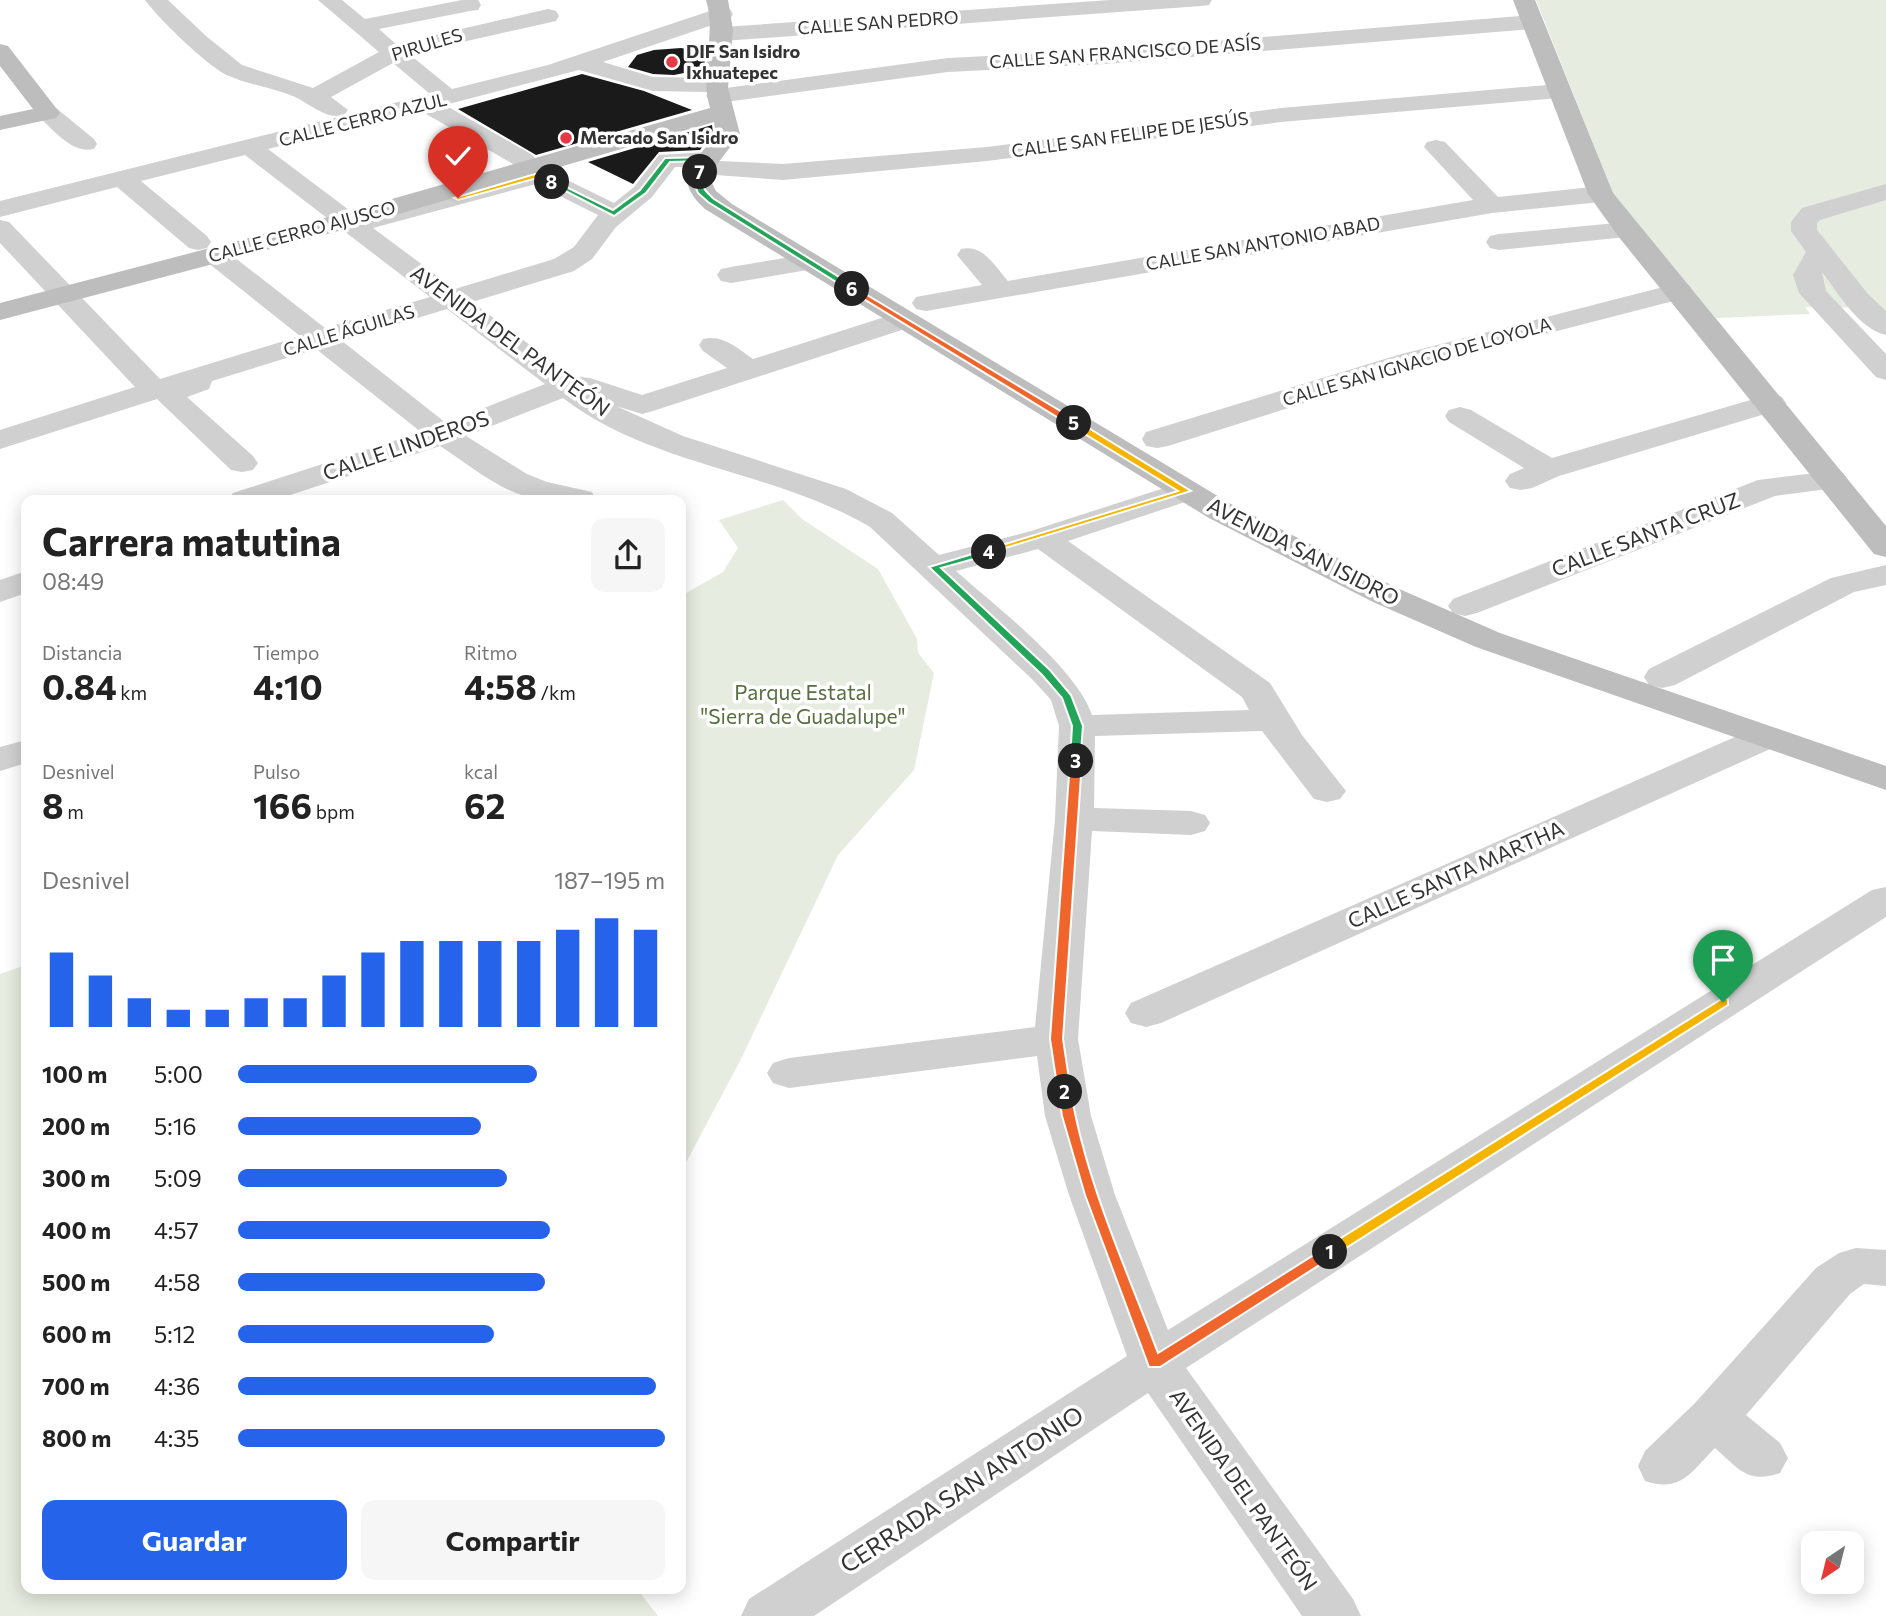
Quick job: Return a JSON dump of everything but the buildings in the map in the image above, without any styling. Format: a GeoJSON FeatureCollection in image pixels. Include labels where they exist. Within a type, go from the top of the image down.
{"type":"FeatureCollection","features":[{"type":"Feature","properties":{"kind":"street"},"geometry":{"type":"LineString","coordinates":[[156,0],[198,41],[234,70],[314,97],[355,122]]}},
{"type":"Feature","properties":{"kind":"street"},"geometry":{"type":"LineString","coordinates":[[329,0],[395,52],[437,101],[522,159],[534,171],[614,213]]}},
{"type":"Feature","properties":{"kind":"street","name":"CALLE SAN PEDRO"},"geometry":{"type":"LineString","coordinates":[[721,16],[869,22],[1201,0]]}},
{"type":"Feature","properties":{"kind":"street"},"geometry":{"type":"LineString","coordinates":[[1142,2],[1175,51]]}},
{"type":"Feature","properties":{"kind":"street"},"geometry":{"type":"LineString","coordinates":[[362,26],[470,5]]}},
{"type":"Feature","properties":{"kind":"street"},"geometry":{"type":"LineString","coordinates":[[1528,11],[1601,194],[1627,230],[1886,547]]}},
{"type":"Feature","properties":{"kind":"street","name":"CALLE SAN FRANCISCO DE ASÍS"},"geometry":{"type":"LineString","coordinates":[[581,62],[645,82],[719,97],[948,65],[1175,51],[1528,11]]}},
{"type":"Feature","properties":{"kind":"street"},"geometry":{"type":"LineString","coordinates":[[705,163],[728,134],[719,97],[721,16]]}},
{"type":"Feature","properties":{"kind":"street","name":"CALLE CERRO AZUL"},"geometry":{"type":"LineString","coordinates":[[0,209],[437,101],[581,62],[721,16]]}},
{"type":"Feature","properties":{"kind":"street"},"geometry":{"type":"LineString","coordinates":[[553,25],[567,59],[581,62]]}},
{"type":"Feature","properties":{"kind":"street","name":"PIRULES"},"geometry":{"type":"LineString","coordinates":[[314,97],[395,52],[425,42],[553,25]]}},
{"type":"Feature","properties":{"kind":"street"},"geometry":{"type":"LineString","coordinates":[[0,51],[48,113],[85,144]]}},
{"type":"Feature","properties":{"kind":"street","name":"CALLE SAN FELIPE DE JESÚS"},"geometry":{"type":"LineString","coordinates":[[705,163],[783,172],[986,155],[1281,115],[1559,91]]}},
{"type":"Feature","properties":{"kind":"street","name":"CALLE CERRO AJUSCO"},"geometry":{"type":"LineString","coordinates":[[0,312],[64,295],[207,249],[345,221],[534,171],[719,97]]}},
{"type":"Feature","properties":{"kind":"street"},"geometry":{"type":"LineString","coordinates":[[0,123],[48,113]]}},
{"type":"Feature","properties":{"kind":"street"},"geometry":{"type":"LineString","coordinates":[[1436,147],[1492,205]]}},
{"type":"Feature","properties":{"kind":"street","name":"AVENIDA DEL PANTEÓN"},"geometry":{"type":"LineString","coordinates":[[251,148],[591,405],[652,435],[859,505],[881,520],[934,567],[1046,672],[1068,698],[1077,726],[1074,819],[1056,1039],[1068,1116],[1091,1195],[1154,1363],[1329,1615]]}},
{"type":"Feature","properties":{"kind":"street","name":"CALLE ÁGUILAS"},"geometry":{"type":"LineString","coordinates":[[0,440],[255,358],[573,261],[591,245],[614,213],[643,192],[668,160],[705,163]]}},
{"type":"Feature","properties":{"kind":"street","name":"AVENIDA SAN ISIDRO"},"geometry":{"type":"LineString","coordinates":[[705,163],[697,181],[701,191],[711,200],[809,262],[915,312],[1220,511],[1436,618],[1488,640],[1886,779]]}},
{"type":"Feature","properties":{"kind":"street"},"geometry":{"type":"LineString","coordinates":[[124,180],[320,340],[443,435],[516,481],[538,490],[562,495]]}},
{"type":"Feature","properties":{"kind":"street"},"geometry":{"type":"LineString","coordinates":[[1879,320],[1819,253],[1804,231],[1804,222],[1811,214],[1886,192]]}},
{"type":"Feature","properties":{"kind":"street","name":"CALLE SAN ANTONIO ABAD"},"geometry":{"type":"LineString","coordinates":[[566,386],[580,384],[642,405],[915,312],[1001,290],[1492,205],[1601,194]]}},
{"type":"Feature","properties":{"kind":"street"},"geometry":{"type":"LineString","coordinates":[[0,228],[154,390]]}},
{"type":"Feature","properties":{"kind":"street"},"geometry":{"type":"LineString","coordinates":[[1499,242],[1627,230]]}},
{"type":"Feature","properties":{"kind":"street"},"geometry":{"type":"LineString","coordinates":[[1819,253],[1807,275],[1813,293],[1886,371]]}},
{"type":"Feature","properties":{"kind":"street"},"geometry":{"type":"LineString","coordinates":[[970,254],[1001,290]]}},
{"type":"Feature","properties":{"kind":"street"},"geometry":{"type":"LineString","coordinates":[[732,275],[809,262]]}},
{"type":"Feature","properties":{"kind":"street","name":"CALLE SAN IGNACIO DE LOYOLA"},"geometry":{"type":"LineString","coordinates":[[1157,439],[1408,361],[1679,291]]}},
{"type":"Feature","properties":{"kind":"street"},"geometry":{"type":"LineString","coordinates":[[1835,316],[1879,320]]}},
{"type":"Feature","properties":{"kind":"street"},"geometry":{"type":"LineString","coordinates":[[713,345],[748,369]]}},
{"type":"Feature","properties":{"kind":"street"},"geometry":{"type":"LineString","coordinates":[[242,463],[169,396],[255,358]]}},
{"type":"Feature","properties":{"kind":"street","name":"CALLE LINDEROS"},"geometry":{"type":"LineString","coordinates":[[273,495],[443,435],[566,386]]}},
{"type":"Feature","properties":{"kind":"street","name":"CALLE ÁGUILAS"},"geometry":{"type":"LineString","coordinates":[[0,430],[82,407],[112,403]]}},
{"type":"Feature","properties":{"kind":"street"},"geometry":{"type":"LineString","coordinates":[[1460,416],[1535,475],[1771,403]]}},
{"type":"Feature","properties":{"kind":"street","name":"CALLE SANTA CRUZ"},"geometry":{"type":"LineString","coordinates":[[1465,607],[1769,487],[1832,480]]}},
{"type":"Feature","properties":{"kind":"street"},"geometry":{"type":"LineString","coordinates":[[934,567],[1042,538],[1186,491]]}},
{"type":"Feature","properties":{"kind":"street"},"geometry":{"type":"LineString","coordinates":[[1042,538],[1257,691],[1272,720],[1301,763],[1327,792]]}},
{"type":"Feature","properties":{"kind":"street"},"geometry":{"type":"LineString","coordinates":[[1662,677],[1843,585],[1886,575]]}},
{"type":"Feature","properties":{"kind":"street"},"geometry":{"type":"LineString","coordinates":[[0,592],[21,583]]}},
{"type":"Feature","properties":{"kind":"street"},"geometry":{"type":"LineString","coordinates":[[1077,726],[1272,720]]}},
{"type":"Feature","properties":{"kind":"street","name":"CALLE SANTA MARTHA"},"geometry":{"type":"LineString","coordinates":[[1146,1013],[1766,737]]}},
{"type":"Feature","properties":{"kind":"street"},"geometry":{"type":"LineString","coordinates":[[0,760],[21,753]]}},
{"type":"Feature","properties":{"kind":"street"},"geometry":{"type":"LineString","coordinates":[[1074,819],[1192,823]]}},
{"type":"Feature","properties":{"kind":"street","name":"CERRADA SAN ANTONIO"},"geometry":{"type":"LineString","coordinates":[[769,1616],[1154,1363],[1886,899]]}},
{"type":"Feature","properties":{"kind":"street"},"geometry":{"type":"LineString","coordinates":[[789,1073],[1056,1039]]}},
{"type":"Feature","properties":{"kind":"street"},"geometry":{"type":"LineString","coordinates":[[1664,1466],[1713,1417],[1833,1281],[1856,1266],[1886,1268]]}},
{"type":"Feature","properties":{"kind":"street"},"geometry":{"type":"LineString","coordinates":[[1713,1417],[1762,1458]]}},
{"type":"Feature","properties":{"kind":"green space"},"geometry":{"type":"Polygon","coordinates":[[[1536,0],[1886,0],[1886,322],[1855,307],[1831,306],[1805,307],[1810,314],[1716,318],[1614,196],[1536,0]]]}},
{"type":"Feature","properties":{"kind":"green space","name":"Parque Estatal \"Sierra de Guadalupe\""},"geometry":{"type":"Polygon","coordinates":[[[783,500],[802,519],[878,569],[917,639],[918,653],[934,673],[914,770],[838,855],[740,1061],[686,1163],[686,593],[723,572],[738,548],[719,520],[783,500]]]}},
{"type":"Feature","properties":{"kind":"green space"},"geometry":{"type":"Polygon","coordinates":[[[21,967],[21,1594],[641,1594],[658,1616],[0,1616],[0,974],[21,967]]]}},
{"type":"Feature","properties":{"kind":"place","name":"DIF San Isidro Ixhuatepec"},"geometry":{"type":"Point","coordinates":[672,62]}},
{"type":"Feature","properties":{"kind":"place","name":"Mercado San Isidro"},"geometry":{"type":"Point","coordinates":[566,138]}},
{"type":"Feature","properties":{"kind":"route"},"geometry":{"type":"LineString","coordinates":[[458,198],[538,175],[614,213],[643,192],[668,160],[708,159],[697,181],[701,191],[742,222],[1186,491],[1042,538],[934,567],[1046,672],[1068,698],[1077,726],[1074,819],[1056,1039],[1068,1116],[1091,1195],[1154,1363],[1723,1002]]}}]}
